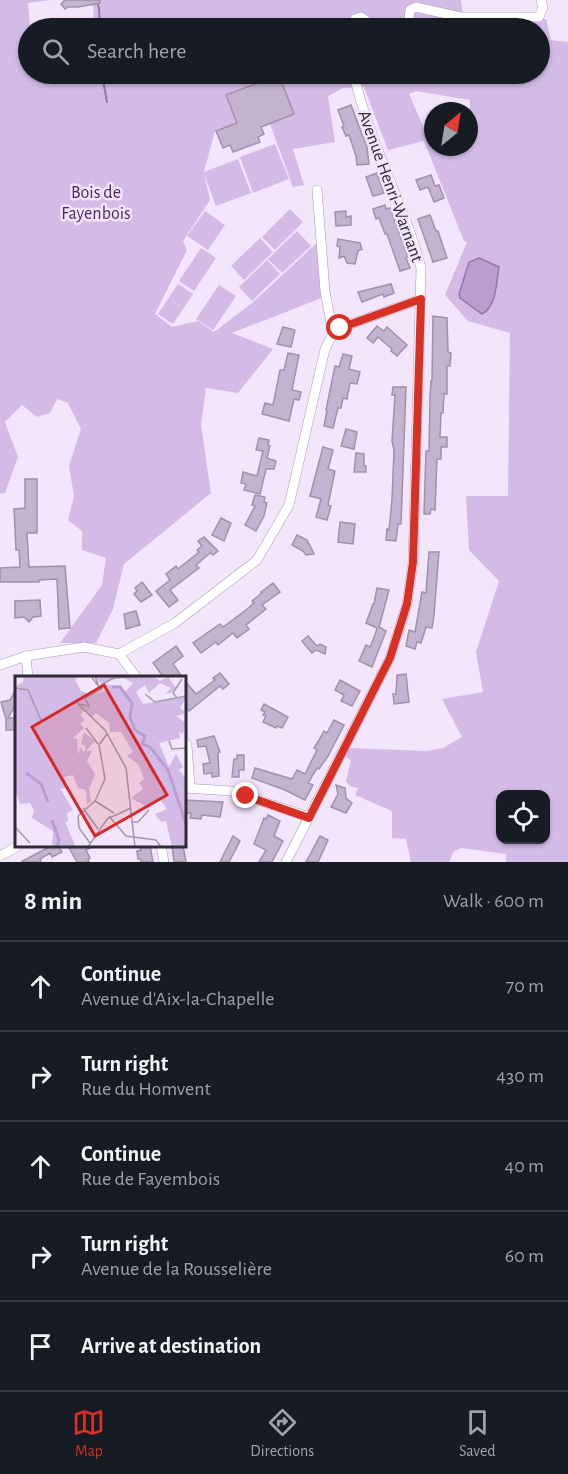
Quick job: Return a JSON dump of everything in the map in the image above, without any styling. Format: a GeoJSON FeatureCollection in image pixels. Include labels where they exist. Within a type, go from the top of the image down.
{"type":"FeatureCollection","features":[{"type":"Feature","properties":{"kind":"street"},"geometry":{"type":"LineString","coordinates":[[409,18],[410,10],[416,7],[460,17],[539,17],[543,8],[541,0]]}},
{"type":"Feature","properties":{"kind":"street","name":"Avenue Henri-Warnant"},"geometry":{"type":"LineString","coordinates":[[286,862],[390,658],[407,604],[413,562],[422,268],[359,99],[356,84]]}},
{"type":"Feature","properties":{"kind":"street"},"geometry":{"type":"LineString","coordinates":[[317,190],[325,291],[333,334]]}},
{"type":"Feature","properties":{"kind":"street"},"geometry":{"type":"LineString","coordinates":[[118,654],[175,623],[257,560],[289,505],[325,349],[333,334],[340,328],[421,299]]}},
{"type":"Feature","properties":{"kind":"street"},"geometry":{"type":"LineString","coordinates":[[0,665],[26,656],[84,647],[118,654],[135,676]]}},
{"type":"Feature","properties":{"kind":"street"},"geometry":{"type":"LineString","coordinates":[[26,656],[28,676]]}},
{"type":"Feature","properties":{"kind":"street"},"geometry":{"type":"LineString","coordinates":[[186,744],[187,788],[231,791],[309,818]]}},
{"type":"Feature","properties":{"kind":"street"},"geometry":{"type":"LineString","coordinates":[[0,856],[16,847]]}},
{"type":"Feature","properties":{"kind":"street"},"geometry":{"type":"LineString","coordinates":[[161,847],[164,862]]}},
{"type":"Feature","properties":{"kind":"green space","name":"Bois de Fayenbois"},"geometry":{"type":"Polygon","coordinates":[[[0,0],[51,0],[28,3],[29,18],[18,18],[18,84],[255,84],[226,95],[237,123],[215,131],[204,172],[238,159],[251,193],[216,206],[204,174],[210,200],[183,241],[187,250],[155,314],[172,327],[198,321],[214,332],[252,303],[320,240],[324,297],[232,333],[273,349],[238,393],[206,388],[201,425],[211,493],[124,564],[113,609],[96,643],[60,643],[102,585],[106,558],[82,550],[82,531],[68,520],[74,496],[69,466],[81,429],[68,403],[57,399],[50,413],[37,417],[22,405],[5,422],[18,457],[5,493],[0,494],[0,0]]]}},
{"type":"Feature","properties":{"kind":"green space"},"geometry":{"type":"Polygon","coordinates":[[[93,0],[461,0],[463,17],[504,18],[94,18],[93,0]]]}},
{"type":"Feature","properties":{"kind":"green space"},"geometry":{"type":"Polygon","coordinates":[[[550,36],[551,40],[568,42],[568,862],[506,862],[506,854],[461,848],[454,851],[449,862],[411,862],[406,839],[392,838],[392,811],[355,795],[358,788],[346,782],[351,760],[344,756],[348,748],[427,751],[443,748],[462,737],[442,699],[483,692],[476,652],[499,581],[469,550],[466,496],[508,496],[510,333],[468,321],[445,295],[467,242],[464,241],[430,156],[478,156],[478,102],[416,91],[409,94],[424,128],[424,141],[388,150],[364,87],[343,88],[328,96],[335,142],[293,149],[304,185],[293,187],[270,124],[294,114],[282,84],[550,84],[550,36]]]}},
{"type":"Feature","properties":{"kind":"green space"},"geometry":{"type":"Polygon","coordinates":[[[275,144],[289,179],[253,193],[240,157],[275,144]]]}},
{"type":"Feature","properties":{"kind":"green space"},"geometry":{"type":"Polygon","coordinates":[[[290,209],[303,222],[275,250],[262,237],[290,209]]]}},
{"type":"Feature","properties":{"kind":"green space"},"geometry":{"type":"Polygon","coordinates":[[[205,211],[225,225],[208,250],[187,236],[205,211]]]}},
{"type":"Feature","properties":{"kind":"green space"},"geometry":{"type":"Polygon","coordinates":[[[297,231],[311,246],[282,273],[268,259],[297,231]]]}},
{"type":"Feature","properties":{"kind":"green space"},"geometry":{"type":"Polygon","coordinates":[[[260,238],[273,252],[244,280],[231,266],[260,238]]]}},
{"type":"Feature","properties":{"kind":"green space"},"geometry":{"type":"Polygon","coordinates":[[[201,248],[216,258],[194,291],[179,281],[201,248]]]}},
{"type":"Feature","properties":{"kind":"green space"},"geometry":{"type":"Polygon","coordinates":[[[267,260],[280,274],[252,301],[239,287],[267,260]]]}},
{"type":"Feature","properties":{"kind":"green space"},"geometry":{"type":"Polygon","coordinates":[[[178,284],[193,294],[173,324],[158,314],[178,284]]]}},
{"type":"Feature","properties":{"kind":"green space"},"geometry":{"type":"Polygon","coordinates":[[[219,285],[236,296],[213,330],[196,319],[219,285]]]}},
{"type":"Feature","properties":{"kind":"shaded area"},"geometry":{"type":"Polygon","coordinates":[[[479,258],[499,267],[491,306],[482,314],[460,298],[459,294],[469,262],[479,258]]]}},
{"type":"Feature","properties":{"kind":"building"},"geometry":{"type":"Polygon","coordinates":[[[65,0],[100,0],[100,3],[65,9],[61,4],[65,0]]]}},
{"type":"Feature","properties":{"kind":"building"},"geometry":{"type":"Polygon","coordinates":[[[255,84],[282,84],[294,114],[261,127],[264,134],[258,137],[260,142],[233,152],[230,145],[223,148],[216,131],[237,123],[226,95],[255,84]]]}},
{"type":"Feature","properties":{"kind":"building"},"geometry":{"type":"Polygon","coordinates":[[[351,105],[367,147],[369,164],[357,165],[349,135],[346,136],[342,127],[344,126],[338,110],[351,105]]]}},
{"type":"Feature","properties":{"kind":"building"},"geometry":{"type":"Polygon","coordinates":[[[377,173],[384,193],[373,196],[366,177],[377,173]]]}},
{"type":"Feature","properties":{"kind":"building"},"geometry":{"type":"Polygon","coordinates":[[[431,175],[435,186],[439,185],[444,198],[434,202],[428,187],[420,190],[416,180],[431,175]]]}},
{"type":"Feature","properties":{"kind":"building"},"geometry":{"type":"Polygon","coordinates":[[[385,205],[386,209],[390,208],[410,268],[400,271],[387,234],[379,218],[376,219],[373,209],[385,205]]]}},
{"type":"Feature","properties":{"kind":"building"},"geometry":{"type":"Polygon","coordinates":[[[346,211],[346,217],[351,216],[351,225],[336,226],[335,212],[346,211]]]}},
{"type":"Feature","properties":{"kind":"building"},"geometry":{"type":"Polygon","coordinates":[[[430,215],[447,258],[433,262],[418,219],[430,215]]]}},
{"type":"Feature","properties":{"kind":"building"},"geometry":{"type":"Polygon","coordinates":[[[338,239],[360,243],[362,249],[358,251],[355,264],[347,263],[344,256],[339,258],[338,239]]]}},
{"type":"Feature","properties":{"kind":"building"},"geometry":{"type":"Polygon","coordinates":[[[391,284],[394,293],[384,297],[383,294],[362,302],[358,292],[391,284]]]}},
{"type":"Feature","properties":{"kind":"building"},"geometry":{"type":"Polygon","coordinates":[[[433,316],[447,318],[448,352],[451,353],[450,366],[447,366],[447,394],[444,394],[443,413],[441,413],[440,437],[447,437],[447,447],[441,447],[441,459],[437,459],[435,510],[431,509],[430,514],[424,514],[426,451],[429,451],[433,316]]]}},
{"type":"Feature","properties":{"kind":"building"},"geometry":{"type":"Polygon","coordinates":[[[377,326],[384,331],[387,327],[407,345],[397,356],[378,337],[373,343],[367,338],[377,326]]]}},
{"type":"Feature","properties":{"kind":"building"},"geometry":{"type":"Polygon","coordinates":[[[283,327],[295,330],[291,347],[277,344],[283,327]]]}},
{"type":"Feature","properties":{"kind":"building"},"geometry":{"type":"Polygon","coordinates":[[[288,353],[299,355],[292,390],[301,392],[299,400],[294,399],[289,421],[262,414],[265,403],[273,405],[280,370],[284,370],[288,353]]]}},
{"type":"Feature","properties":{"kind":"building"},"geometry":{"type":"Polygon","coordinates":[[[343,354],[352,356],[349,369],[360,372],[357,384],[350,383],[347,399],[343,398],[341,408],[338,408],[333,428],[324,426],[326,410],[335,366],[339,367],[343,354]]]}},
{"type":"Feature","properties":{"kind":"building"},"geometry":{"type":"Polygon","coordinates":[[[393,387],[406,387],[401,524],[398,524],[396,541],[386,540],[392,499],[395,395],[392,395],[393,387]]]}},
{"type":"Feature","properties":{"kind":"building"},"geometry":{"type":"Polygon","coordinates":[[[346,429],[357,432],[354,449],[341,446],[346,429]]]}},
{"type":"Feature","properties":{"kind":"building"},"geometry":{"type":"Polygon","coordinates":[[[259,438],[269,440],[267,458],[276,461],[274,469],[266,469],[260,494],[244,490],[246,484],[241,483],[243,472],[257,476],[263,451],[256,450],[259,438]]]}},
{"type":"Feature","properties":{"kind":"building"},"geometry":{"type":"Polygon","coordinates":[[[323,447],[333,450],[328,469],[335,471],[327,520],[316,517],[321,499],[310,496],[323,447]]]}},
{"type":"Feature","properties":{"kind":"building"},"geometry":{"type":"Polygon","coordinates":[[[356,453],[364,454],[366,472],[354,472],[356,453]]]}},
{"type":"Feature","properties":{"kind":"building"},"geometry":{"type":"Polygon","coordinates":[[[25,479],[37,479],[37,533],[27,533],[29,567],[65,566],[70,628],[59,629],[57,579],[39,580],[39,582],[0,582],[0,568],[20,567],[19,550],[16,550],[14,509],[25,508],[25,479]]]}},
{"type":"Feature","properties":{"kind":"building"},"geometry":{"type":"Polygon","coordinates":[[[255,495],[265,497],[264,502],[267,503],[264,516],[256,531],[245,525],[255,506],[252,505],[255,495]]]}},
{"type":"Feature","properties":{"kind":"building"},"geometry":{"type":"Polygon","coordinates":[[[221,518],[231,523],[224,541],[212,535],[221,518]]]}},
{"type":"Feature","properties":{"kind":"building"},"geometry":{"type":"Polygon","coordinates":[[[340,522],[355,524],[353,544],[338,542],[340,522]]]}},
{"type":"Feature","properties":{"kind":"building"},"geometry":{"type":"Polygon","coordinates":[[[297,535],[307,540],[314,554],[306,555],[292,545],[297,535]]]}},
{"type":"Feature","properties":{"kind":"building"},"geometry":{"type":"Polygon","coordinates":[[[204,537],[218,551],[213,555],[210,553],[196,565],[199,568],[170,590],[178,600],[169,607],[156,591],[170,580],[166,574],[176,566],[178,569],[199,552],[197,550],[202,546],[198,541],[204,537]]]}},
{"type":"Feature","properties":{"kind":"building"},"geometry":{"type":"Polygon","coordinates":[[[429,552],[439,552],[434,615],[432,628],[426,627],[421,643],[417,642],[415,649],[406,646],[409,630],[415,632],[422,592],[426,593],[429,552]]]}},
{"type":"Feature","properties":{"kind":"building"},"geometry":{"type":"Polygon","coordinates":[[[142,582],[152,595],[141,602],[134,594],[137,591],[135,588],[142,582]]]}},
{"type":"Feature","properties":{"kind":"building"},"geometry":{"type":"Polygon","coordinates":[[[273,583],[280,592],[262,605],[266,609],[246,625],[249,629],[237,638],[233,633],[218,645],[216,642],[201,653],[193,643],[220,624],[223,627],[246,610],[261,592],[273,583]]]}},
{"type":"Feature","properties":{"kind":"building"},"geometry":{"type":"Polygon","coordinates":[[[377,588],[389,590],[379,627],[386,631],[372,667],[359,661],[366,645],[370,647],[377,628],[366,623],[374,604],[377,588]]]}},
{"type":"Feature","properties":{"kind":"building"},"geometry":{"type":"Polygon","coordinates":[[[40,600],[41,616],[33,617],[29,622],[24,617],[15,618],[15,601],[40,600]]]}},
{"type":"Feature","properties":{"kind":"building"},"geometry":{"type":"Polygon","coordinates":[[[136,611],[140,625],[126,629],[124,614],[136,611]]]}},
{"type":"Feature","properties":{"kind":"building"},"geometry":{"type":"Polygon","coordinates":[[[308,636],[317,646],[320,644],[326,647],[325,654],[316,650],[312,653],[302,641],[308,636]]]}},
{"type":"Feature","properties":{"kind":"building"},"geometry":{"type":"Polygon","coordinates":[[[176,646],[183,656],[173,664],[182,676],[163,676],[153,663],[176,646]]]}},
{"type":"Feature","properties":{"kind":"building"},"geometry":{"type":"Polygon","coordinates":[[[220,673],[229,684],[223,689],[220,686],[189,711],[186,707],[186,682],[196,694],[215,680],[213,678],[220,673]]]}},
{"type":"Feature","properties":{"kind":"building"},"geometry":{"type":"Polygon","coordinates":[[[406,674],[409,702],[394,704],[393,694],[396,694],[397,675],[406,674]]]}},
{"type":"Feature","properties":{"kind":"building"},"geometry":{"type":"Polygon","coordinates":[[[340,680],[360,691],[352,706],[341,701],[344,695],[335,690],[340,680]]]}},
{"type":"Feature","properties":{"kind":"building"},"geometry":{"type":"Polygon","coordinates":[[[15,691],[15,706],[8,718],[15,718],[15,730],[6,730],[6,719],[1,702],[10,700],[15,691]]]}},
{"type":"Feature","properties":{"kind":"building"},"geometry":{"type":"Polygon","coordinates":[[[264,704],[288,717],[282,728],[277,726],[276,728],[263,722],[266,716],[261,710],[264,704]]]}},
{"type":"Feature","properties":{"kind":"building"},"geometry":{"type":"Polygon","coordinates":[[[334,720],[344,725],[328,756],[308,783],[313,785],[305,800],[252,778],[255,768],[292,779],[297,770],[305,774],[317,750],[314,748],[324,731],[327,733],[334,720]]]}},
{"type":"Feature","properties":{"kind":"building"},"geometry":{"type":"Polygon","coordinates":[[[214,736],[220,752],[218,753],[219,776],[212,777],[212,773],[204,774],[203,764],[210,763],[206,746],[198,747],[197,740],[214,736]]]}},
{"type":"Feature","properties":{"kind":"building"},"geometry":{"type":"Polygon","coordinates":[[[237,755],[244,755],[244,770],[239,770],[239,777],[232,777],[234,759],[237,759],[237,755]]]}},
{"type":"Feature","properties":{"kind":"building"},"geometry":{"type":"Polygon","coordinates":[[[336,785],[345,788],[346,798],[352,803],[346,813],[331,807],[338,794],[336,785]]]}},
{"type":"Feature","properties":{"kind":"building"},"geometry":{"type":"Polygon","coordinates":[[[186,800],[223,802],[220,817],[202,815],[201,819],[190,818],[191,813],[186,814],[186,800]]]}},
{"type":"Feature","properties":{"kind":"building"},"geometry":{"type":"Polygon","coordinates":[[[268,815],[280,821],[274,836],[283,841],[272,862],[259,862],[266,850],[254,844],[264,818],[266,819],[268,815]]]}},
{"type":"Feature","properties":{"kind":"building"},"geometry":{"type":"Polygon","coordinates":[[[233,836],[240,841],[229,862],[220,862],[233,836]]]}},
{"type":"Feature","properties":{"kind":"building"},"geometry":{"type":"Polygon","coordinates":[[[320,836],[328,840],[318,862],[306,862],[320,836]]]}},
{"type":"Feature","properties":{"kind":"building"},"geometry":{"type":"Polygon","coordinates":[[[49,847],[59,847],[62,852],[52,857],[50,853],[40,859],[41,862],[21,862],[49,847]]]}},
{"type":"Feature","properties":{"kind":"building"},"geometry":{"type":"Polygon","coordinates":[[[69,847],[92,847],[86,850],[90,858],[89,862],[77,862],[69,847]]]}},
{"type":"Feature","properties":{"kind":"building"},"geometry":{"type":"Polygon","coordinates":[[[140,847],[150,847],[153,862],[141,862],[141,859],[138,859],[137,851],[141,850],[140,847]]]}},
{"type":"Feature","properties":{"kind":"building"},"geometry":{"type":"Polygon","coordinates":[[[172,847],[183,847],[186,862],[174,861],[172,847]]]}},
{"type":"Feature","properties":{"kind":"waterway"},"geometry":{"type":"LineString","coordinates":[[96,0],[100,18]]}},
{"type":"Feature","properties":{"kind":"waterway"},"geometry":{"type":"LineString","coordinates":[[104,84],[107,102]]}},
{"type":"Feature","properties":{"kind":"route"},"geometry":{"type":"LineString","coordinates":[[246,796],[309,818],[390,658],[407,604],[413,562],[421,299],[340,328]]}}]}
